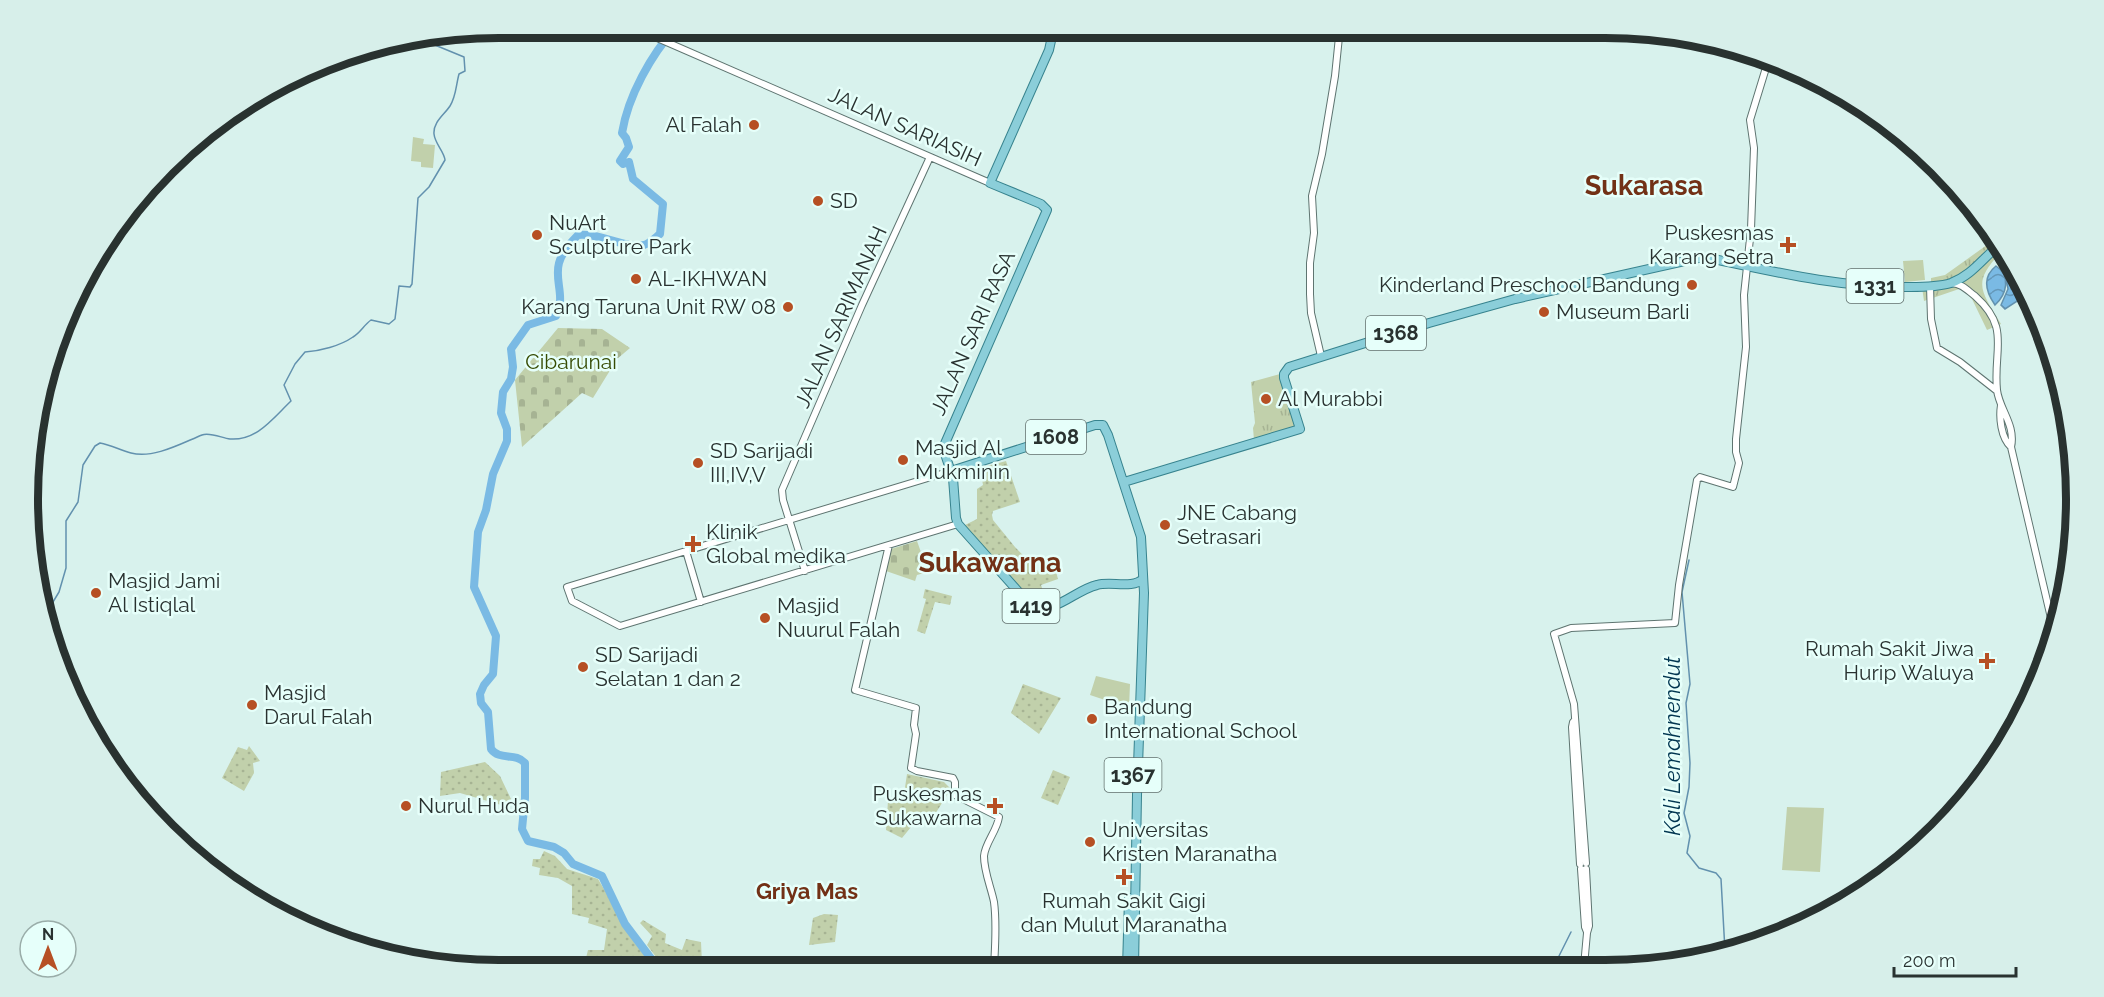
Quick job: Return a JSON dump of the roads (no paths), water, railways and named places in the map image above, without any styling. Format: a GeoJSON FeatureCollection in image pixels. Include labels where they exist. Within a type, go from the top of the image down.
{"type":"FeatureCollection","features":[{"type":"Feature","properties":{"kind":"main road"},"geometry":{"type":"LineString","coordinates":[[990,183],[1049,50],[1052,38]]}},
{"type":"Feature","properties":{"kind":"main road","name":"JALAN SARIASIH"},"geometry":{"type":"LineString","coordinates":[[990,183],[1041,204],[1047,210]]}},
{"type":"Feature","properties":{"kind":"main road","name":"JALAN SARI RASA"},"geometry":{"type":"LineString","coordinates":[[958,524],[953,478],[943,445],[1047,210]]}},
{"type":"Feature","properties":{"kind":"main road","name":"1331"},"geometry":{"type":"LineString","coordinates":[[1748,266],[1807,278],[1871,286],[1930,286],[1963,282],[1994,251]]}},
{"type":"Feature","properties":{"kind":"main road","name":"1368"},"geometry":{"type":"LineString","coordinates":[[1124,482],[1300,429],[1284,374],[1289,367],[1429,323],[1675,261],[1709,258],[1748,266]]}},
{"type":"Feature","properties":{"kind":"main road","name":"1608"},"geometry":{"type":"LineString","coordinates":[[951,471],[1100,424],[1108,435],[1124,482]]}},
{"type":"Feature","properties":{"kind":"main road","name":"1367"},"geometry":{"type":"LineString","coordinates":[[1124,482],[1141,537],[1127,960]]}},
{"type":"Feature","properties":{"kind":"main road","name":"1419"},"geometry":{"type":"LineString","coordinates":[[958,524],[1032,607],[1053,606],[1100,584],[1139,581]]}},
{"type":"Feature","properties":{"kind":"main road","name":"1367"},"geometry":{"type":"LineString","coordinates":[[1134,960],[1144,593],[1139,581]]}},
{"type":"Feature","properties":{"kind":"street","name":"JALAN SARIASIH"},"geometry":{"type":"LineString","coordinates":[[660,38],[990,183]]}},
{"type":"Feature","properties":{"kind":"street"},"geometry":{"type":"LineString","coordinates":[[1321,356],[1311,313],[1310,262],[1314,233],[1312,196],[1323,154],[1339,38]]}},
{"type":"Feature","properties":{"kind":"street"},"geometry":{"type":"LineString","coordinates":[[1585,960],[1589,926],[1572,727],[1576,719],[1574,704],[1554,634],[1571,628],[1672,624],[1676,621],[1679,585],[1696,480],[1700,477],[1733,487],[1739,463],[1736,439],[1746,347],[1743,304],[1748,266],[1754,148],[1750,120],[1766,67]]}},
{"type":"Feature","properties":{"kind":"street","name":"JALAN SARIMANAH"},"geometry":{"type":"LineString","coordinates":[[790,519],[782,490],[862,305],[930,157]]}},
{"type":"Feature","properties":{"kind":"street"},"geometry":{"type":"LineString","coordinates":[[1963,282],[1986,306],[1996,323],[1997,391],[2001,405],[2006,412],[2013,439],[2011,447],[2051,618]]}},
{"type":"Feature","properties":{"kind":"street"},"geometry":{"type":"LineString","coordinates":[[1930,286],[1931,319],[1937,348],[1960,362],[1997,391]]}},
{"type":"Feature","properties":{"kind":"street"},"geometry":{"type":"LineString","coordinates":[[951,471],[567,587],[572,601],[620,626],[958,524]]}},
{"type":"Feature","properties":{"kind":"street"},"geometry":{"type":"LineString","coordinates":[[790,519],[805,571]]}},
{"type":"Feature","properties":{"kind":"street"},"geometry":{"type":"LineString","coordinates":[[889,545],[855,690],[916,708],[914,725],[916,734],[911,768],[953,778],[955,795],[999,817],[984,852],[984,864],[996,919],[994,960]]}},
{"type":"Feature","properties":{"kind":"street"},"geometry":{"type":"LineString","coordinates":[[686,551],[701,602]]}},
{"type":"Feature","properties":{"kind":"water"},"geometry":{"type":"Polygon","coordinates":[[[1996,266],[2004,275],[2006,285],[1995,305],[1989,295],[1987,280],[1996,266]]]}},
{"type":"Feature","properties":{"kind":"water"},"geometry":{"type":"Polygon","coordinates":[[[2006,270],[2011,280],[2011,289],[2021,299],[2005,309],[2001,305],[2008,289],[2006,270]]]}},
{"type":"Feature","properties":{"kind":"waterway"},"geometry":{"type":"LineString","coordinates":[[652,960],[625,924],[602,876],[573,864],[564,853],[554,847],[528,841],[522,829],[525,763],[517,758],[499,755],[491,749],[488,712],[481,703],[480,694],[493,674],[496,636],[474,587],[478,532],[486,510],[493,474],[507,441],[507,429],[501,413],[503,392],[511,379],[513,367],[511,349],[528,325],[556,316],[560,302],[559,263],[564,251],[578,235],[594,236],[637,246],[646,244],[660,234],[663,204],[633,179],[629,162],[623,164],[620,161],[629,147],[622,133],[629,105],[642,77],[667,38]]}},
{"type":"Feature","properties":{"kind":"waterway"},"geometry":{"type":"LineString","coordinates":[[50,606],[59,592],[66,568],[66,521],[78,502],[83,465],[95,446],[100,443],[131,453],[149,454],[205,434],[230,439],[248,436],[264,427],[291,401],[284,385],[295,364],[305,352],[342,343],[355,335],[371,320],[389,324],[395,319],[399,286],[410,287],[412,284],[418,198],[429,187],[445,160],[435,138],[435,126],[452,102],[459,74],[465,71],[464,57],[430,42]]}},
{"type":"Feature","properties":{"kind":"waterway","name":"Kali Lemahnendut"},"geometry":{"type":"LineString","coordinates":[[1689,560],[1682,592],[1690,684],[1686,703],[1690,763],[1689,787],[1684,813],[1690,836],[1687,853],[1699,868],[1716,873],[1721,879],[1725,944]]}},
{"type":"Feature","properties":{"kind":"waterway"},"geometry":{"type":"LineString","coordinates":[[1557,960],[1571,932]]}},
{"type":"Feature","properties":{"kind":"place","name":"Al Falah"},"geometry":{"type":"Point","coordinates":[754,125]}},
{"type":"Feature","properties":{"kind":"place","name":"SD"},"geometry":{"type":"Point","coordinates":[818,201]}},
{"type":"Feature","properties":{"kind":"place","name":"NuArt Sculpture Park"},"geometry":{"type":"Point","coordinates":[537,235]}},
{"type":"Feature","properties":{"kind":"place","name":"Puskesmas Karang Setra"},"geometry":{"type":"Point","coordinates":[1788,245]}},
{"type":"Feature","properties":{"kind":"place","name":"AL-IKHWAN"},"geometry":{"type":"Point","coordinates":[636,279]}},
{"type":"Feature","properties":{"kind":"place","name":"Kinderland Preschool Bandung"},"geometry":{"type":"Point","coordinates":[1692,285]}},
{"type":"Feature","properties":{"kind":"place","name":"Karang Taruna Unit RW 08"},"geometry":{"type":"Point","coordinates":[788,307]}},
{"type":"Feature","properties":{"kind":"place","name":"Museum Barli"},"geometry":{"type":"Point","coordinates":[1544,312]}},
{"type":"Feature","properties":{"kind":"place","name":"Al Murabbi"},"geometry":{"type":"Point","coordinates":[1266,399]}},
{"type":"Feature","properties":{"kind":"place","name":"Masjid Al Mukminin"},"geometry":{"type":"Point","coordinates":[903,460]}},
{"type":"Feature","properties":{"kind":"place","name":"SD Sarijadi III,IV,V"},"geometry":{"type":"Point","coordinates":[698,463]}},
{"type":"Feature","properties":{"kind":"place","name":"JNE Cabang Setrasari"},"geometry":{"type":"Point","coordinates":[1165,525]}},
{"type":"Feature","properties":{"kind":"place","name":"Klinik Global medika"},"geometry":{"type":"Point","coordinates":[693,544]}},
{"type":"Feature","properties":{"kind":"place","name":"Masjid Jami Al Istiqlal"},"geometry":{"type":"Point","coordinates":[96,593]}},
{"type":"Feature","properties":{"kind":"place","name":"Masjid Nuurul Falah"},"geometry":{"type":"Point","coordinates":[765,618]}},
{"type":"Feature","properties":{"kind":"place","name":"Rumah Sakit Jiwa Hurip Waluya"},"geometry":{"type":"Point","coordinates":[1987,661]}},
{"type":"Feature","properties":{"kind":"place","name":"SD Sarijadi Selatan 1 dan 2"},"geometry":{"type":"Point","coordinates":[583,667]}},
{"type":"Feature","properties":{"kind":"place","name":"Masjid Darul Falah"},"geometry":{"type":"Point","coordinates":[252,705]}},
{"type":"Feature","properties":{"kind":"place","name":"Bandung International School"},"geometry":{"type":"Point","coordinates":[1092,719]}},
{"type":"Feature","properties":{"kind":"place","name":"Nurul Huda"},"geometry":{"type":"Point","coordinates":[406,806]}},
{"type":"Feature","properties":{"kind":"place","name":"Puskesmas Sukawarna"},"geometry":{"type":"Point","coordinates":[995,806]}},
{"type":"Feature","properties":{"kind":"place","name":"Universitas Kristen Maranatha"},"geometry":{"type":"Point","coordinates":[1090,842]}},
{"type":"Feature","properties":{"kind":"place","name":"Rumah Sakit Gigi dan Mulut Maranatha"},"geometry":{"type":"Point","coordinates":[1124,877]}},
{"type":"Feature","properties":{"kind":"district","name":"Sukarasa"},"geometry":{"type":"Point","coordinates":[1644,186]}},
{"type":"Feature","properties":{"kind":"district","name":"Sukawarna"},"geometry":{"type":"Point","coordinates":[990,563]}},
{"type":"Feature","properties":{"kind":"district","name":"Griya Mas"},"geometry":{"type":"Point","coordinates":[807,891]}},
{"type":"Feature","properties":{"kind":"park label","name":"Cibarunai"},"geometry":{"type":"Point","coordinates":[571,362]}}]}
